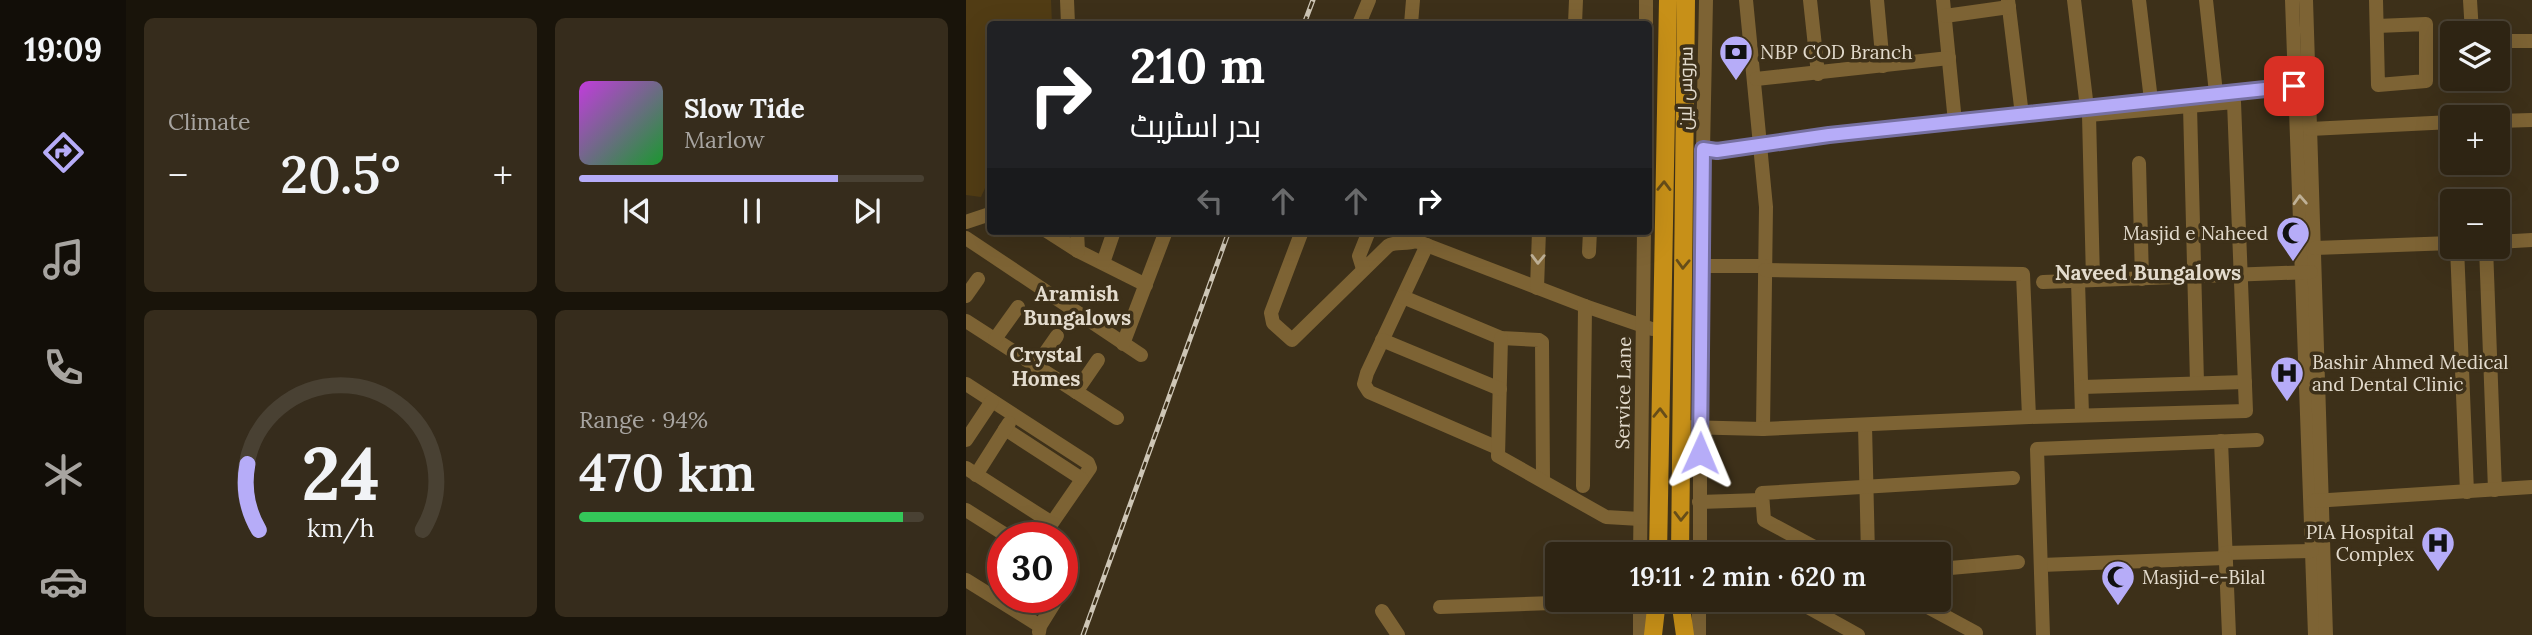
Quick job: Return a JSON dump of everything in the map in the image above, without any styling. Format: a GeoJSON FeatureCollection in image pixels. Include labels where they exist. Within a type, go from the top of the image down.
{"type":"FeatureCollection","features":[{"type":"Feature","properties":{"kind":"main road"},"geometry":{"type":"LineString","coordinates":[[1658,542],[1652,329],[1665,142],[1668,0]]}},
{"type":"Feature","properties":{"kind":"main road"},"geometry":{"type":"LineString","coordinates":[[1680,542],[1686,0]]}},
{"type":"Feature","properties":{"kind":"main road"},"geometry":{"type":"LineString","coordinates":[[1665,142],[1684,143]]}},
{"type":"Feature","properties":{"kind":"main road"},"geometry":{"type":"LineString","coordinates":[[1650,612],[1653,635]]}},
{"type":"Feature","properties":{"kind":"main road"},"geometry":{"type":"LineString","coordinates":[[1652,612],[1661,635]]}},
{"type":"Feature","properties":{"kind":"main road"},"geometry":{"type":"LineString","coordinates":[[1678,635],[1679,612]]}},
{"type":"Feature","properties":{"kind":"main road"},"geometry":{"type":"LineString","coordinates":[[1680,612],[1685,635]]}},
{"type":"Feature","properties":{"kind":"street"},"geometry":{"type":"LineString","coordinates":[[1067,0],[1068,21]]}},
{"type":"Feature","properties":{"kind":"street"},"geometry":{"type":"LineString","coordinates":[[1360,21],[1369,0]]}},
{"type":"Feature","properties":{"kind":"street"},"geometry":{"type":"LineString","coordinates":[[1411,21],[1413,0]]}},
{"type":"Feature","properties":{"kind":"street"},"geometry":{"type":"LineString","coordinates":[[1575,21],[1576,0]]}},
{"type":"Feature","properties":{"kind":"street"},"geometry":{"type":"LineString","coordinates":[[1646,21],[1647,0]]}},
{"type":"Feature","properties":{"kind":"street","name":"سروس لین"},"geometry":{"type":"LineString","coordinates":[[1703,542],[1699,502],[1706,0]]}},
{"type":"Feature","properties":{"kind":"street"},"geometry":{"type":"LineString","coordinates":[[1746,0],[1756,79],[1766,207],[1763,429]]}},
{"type":"Feature","properties":{"kind":"street"},"geometry":{"type":"LineString","coordinates":[[1810,0],[1818,74]]}},
{"type":"Feature","properties":{"kind":"street"},"geometry":{"type":"LineString","coordinates":[[1877,0],[1884,66]]}},
{"type":"Feature","properties":{"kind":"street"},"geometry":{"type":"LineString","coordinates":[[1943,0],[1955,122]]}},
{"type":"Feature","properties":{"kind":"street"},"geometry":{"type":"LineString","coordinates":[[2074,0],[2087,107]]}},
{"type":"Feature","properties":{"kind":"street"},"geometry":{"type":"LineString","coordinates":[[2139,0],[2151,100]]}},
{"type":"Feature","properties":{"kind":"street"},"geometry":{"type":"LineString","coordinates":[[2206,0],[2216,93]]}},
{"type":"Feature","properties":{"kind":"street"},"geometry":{"type":"LineString","coordinates":[[2292,0],[2294,86],[2309,272],[2316,501],[2326,635]]}},
{"type":"Feature","properties":{"kind":"street"},"geometry":{"type":"LineString","coordinates":[[2306,0],[2315,248],[2309,272]]}},
{"type":"Feature","properties":{"kind":"street"},"geometry":{"type":"LineString","coordinates":[[2376,0],[2378,85],[2426,81],[2426,24],[2377,26]]}},
{"type":"Feature","properties":{"kind":"street"},"geometry":{"type":"LineString","coordinates":[[2470,0],[2471,21]]}},
{"type":"Feature","properties":{"kind":"street"},"geometry":{"type":"LineString","coordinates":[[1945,16],[2008,4],[2022,115]]}},
{"type":"Feature","properties":{"kind":"street"},"geometry":{"type":"LineString","coordinates":[[2510,41],[2532,41]]}},
{"type":"Feature","properties":{"kind":"street"},"geometry":{"type":"LineString","coordinates":[[1756,79],[1949,58]]}},
{"type":"Feature","properties":{"kind":"street"},"geometry":{"type":"LineString","coordinates":[[1703,149],[1717,151],[2087,107],[2294,86]]}},
{"type":"Feature","properties":{"kind":"street"},"geometry":{"type":"LineString","coordinates":[[1682,427],[1763,429],[2082,415],[2246,411],[2234,102],[2089,116],[2082,415]]}},
{"type":"Feature","properties":{"kind":"street"},"geometry":{"type":"LineString","coordinates":[[2190,106],[2197,383]]}},
{"type":"Feature","properties":{"kind":"street"},"geometry":{"type":"LineString","coordinates":[[2510,121],[2532,120]]}},
{"type":"Feature","properties":{"kind":"street"},"geometry":{"type":"LineString","coordinates":[[2310,129],[2440,123]]}},
{"type":"Feature","properties":{"kind":"street"},"geometry":{"type":"LineString","coordinates":[[2139,163],[2142,279]]}},
{"type":"Feature","properties":{"kind":"street"},"geometry":{"type":"LineString","coordinates":[[966,222],[987,215]]}},
{"type":"Feature","properties":{"kind":"street"},"geometry":{"type":"LineString","coordinates":[[1053,235],[1078,251],[1146,285]]}},
{"type":"Feature","properties":{"kind":"street"},"geometry":{"type":"LineString","coordinates":[[1077,235],[1078,251]]}},
{"type":"Feature","properties":{"kind":"street"},"geometry":{"type":"LineString","coordinates":[[1103,263],[1113,235]]}},
{"type":"Feature","properties":{"kind":"street"},"geometry":{"type":"LineString","coordinates":[[1123,344],[1165,235]]}},
{"type":"Feature","properties":{"kind":"street"},"geometry":{"type":"LineString","coordinates":[[1300,235],[1271,313],[1273,323],[1288,338],[1295,339],[1388,246],[1407,245],[1416,239]]}},
{"type":"Feature","properties":{"kind":"street"},"geometry":{"type":"LineString","coordinates":[[1363,269],[1359,256],[1367,235]]}},
{"type":"Feature","properties":{"kind":"street"},"geometry":{"type":"LineString","coordinates":[[1537,288],[1539,235]]}},
{"type":"Feature","properties":{"kind":"street"},"geometry":{"type":"LineString","coordinates":[[1589,252],[1590,235]]}},
{"type":"Feature","properties":{"kind":"street","name":"Service Lane"},"geometry":{"type":"LineString","coordinates":[[1640,542],[1652,329],[1644,235]]}},
{"type":"Feature","properties":{"kind":"street"},"geometry":{"type":"LineString","coordinates":[[966,238],[1140,355]]}},
{"type":"Feature","properties":{"kind":"street"},"geometry":{"type":"LineString","coordinates":[[1416,239],[1537,288],[1652,329]]}},
{"type":"Feature","properties":{"kind":"street"},"geometry":{"type":"LineString","coordinates":[[1416,239],[1403,297],[1364,384],[1369,391],[1498,449]]}},
{"type":"Feature","properties":{"kind":"street"},"geometry":{"type":"LineString","coordinates":[[2510,241],[2532,240]]}},
{"type":"Feature","properties":{"kind":"street"},"geometry":{"type":"LineString","coordinates":[[2315,248],[2440,243]]}},
{"type":"Feature","properties":{"kind":"street"},"geometry":{"type":"LineString","coordinates":[[2457,259],[2467,492]]}},
{"type":"Feature","properties":{"kind":"street"},"geometry":{"type":"LineString","coordinates":[[2486,259],[2495,490]]}},
{"type":"Feature","properties":{"kind":"street"},"geometry":{"type":"LineString","coordinates":[[1702,266],[2008,266]]}},
{"type":"Feature","properties":{"kind":"street"},"geometry":{"type":"LineString","coordinates":[[1765,266],[2024,274],[2029,417]]}},
{"type":"Feature","properties":{"kind":"street"},"geometry":{"type":"LineString","coordinates":[[2043,282],[2309,272]]}},
{"type":"Feature","properties":{"kind":"street"},"geometry":{"type":"LineString","coordinates":[[966,296],[978,279]]}},
{"type":"Feature","properties":{"kind":"street"},"geometry":{"type":"LineString","coordinates":[[1403,297],[1501,338],[1539,340],[1544,347],[1543,480]]}},
{"type":"Feature","properties":{"kind":"street"},"geometry":{"type":"LineString","coordinates":[[1583,486],[1585,306]]}},
{"type":"Feature","properties":{"kind":"street"},"geometry":{"type":"LineString","coordinates":[[995,340],[1018,307]]}},
{"type":"Feature","properties":{"kind":"street"},"geometry":{"type":"LineString","coordinates":[[966,321],[1117,418]]}},
{"type":"Feature","properties":{"kind":"street"},"geometry":{"type":"LineString","coordinates":[[1036,366],[1057,336]]}},
{"type":"Feature","properties":{"kind":"street"},"geometry":{"type":"LineString","coordinates":[[1501,338],[1498,449],[1502,459],[1606,517],[1640,519]]}},
{"type":"Feature","properties":{"kind":"street"},"geometry":{"type":"LineString","coordinates":[[1382,340],[1500,389]]}},
{"type":"Feature","properties":{"kind":"street"},"geometry":{"type":"LineString","coordinates":[[1076,392],[1098,360]]}},
{"type":"Feature","properties":{"kind":"street"},"geometry":{"type":"LineString","coordinates":[[2082,387],[2245,382]]}},
{"type":"Feature","properties":{"kind":"street"},"geometry":{"type":"LineString","coordinates":[[966,384],[1014,415],[1090,465],[1052,523],[971,472],[1014,415]]}},
{"type":"Feature","properties":{"kind":"street"},"geometry":{"type":"LineString","coordinates":[[966,440],[992,401]]}},
{"type":"Feature","properties":{"kind":"street"},"geometry":{"type":"LineString","coordinates":[[1865,425],[1868,542]]}},
{"type":"Feature","properties":{"kind":"street"},"geometry":{"type":"LineString","coordinates":[[1005,429],[1082,479]]}},
{"type":"Feature","properties":{"kind":"street"},"geometry":{"type":"LineString","coordinates":[[2043,635],[2037,449],[2257,440]]}},
{"type":"Feature","properties":{"kind":"street"},"geometry":{"type":"LineString","coordinates":[[2221,441],[2230,635]]}},
{"type":"Feature","properties":{"kind":"street"},"geometry":{"type":"LineString","coordinates":[[1805,542],[1762,518],[1761,495],[1764,492],[2013,478]]}},
{"type":"Feature","properties":{"kind":"street"},"geometry":{"type":"LineString","coordinates":[[2316,501],[2532,487]]}},
{"type":"Feature","properties":{"kind":"street"},"geometry":{"type":"LineString","coordinates":[[1699,502],[1761,500]]}},
{"type":"Feature","properties":{"kind":"street"},"geometry":{"type":"LineString","coordinates":[[2315,635],[2312,551],[2316,501]]}},
{"type":"Feature","properties":{"kind":"street"},"geometry":{"type":"LineString","coordinates":[[966,510],[987,523]]}},
{"type":"Feature","properties":{"kind":"street"},"geometry":{"type":"LineString","coordinates":[[2041,565],[2312,551]]}},
{"type":"Feature","properties":{"kind":"street"},"geometry":{"type":"LineString","coordinates":[[1951,568],[2018,562]]}},
{"type":"Feature","properties":{"kind":"street"},"geometry":{"type":"LineString","coordinates":[[966,580],[1040,630],[1049,613]]}},
{"type":"Feature","properties":{"kind":"street"},"geometry":{"type":"LineString","coordinates":[[1440,607],[1545,604]]}},
{"type":"Feature","properties":{"kind":"street"},"geometry":{"type":"LineString","coordinates":[[1382,611],[1398,635]]}},
{"type":"Feature","properties":{"kind":"street"},"geometry":{"type":"LineString","coordinates":[[1640,635],[1646,612]]}},
{"type":"Feature","properties":{"kind":"street"},"geometry":{"type":"LineString","coordinates":[[1699,612],[1699,635]]}},
{"type":"Feature","properties":{"kind":"street"},"geometry":{"type":"LineString","coordinates":[[1817,612],[1858,635]]}},
{"type":"Feature","properties":{"kind":"street"},"geometry":{"type":"LineString","coordinates":[[1937,612],[1976,633]]}},
{"type":"Feature","properties":{"kind":"shaded area"},"geometry":{"type":"Polygon","coordinates":[[[966,0],[1051,0],[1052,21],[987,21],[987,184],[981,197],[966,195],[966,0]]]}},
{"type":"Feature","properties":{"kind":"railway"},"geometry":{"type":"LineString","coordinates":[[1305,21],[1313,0]]}},
{"type":"Feature","properties":{"kind":"railway"},"geometry":{"type":"LineString","coordinates":[[1083,635],[1228,235]]}},
{"type":"Feature","properties":{"kind":"place","name":"NBP COD Branch"},"geometry":{"type":"Point","coordinates":[1736,82]}},
{"type":"Feature","properties":{"kind":"place","name":"Masjid e Naheed"},"geometry":{"type":"Point","coordinates":[2293,263]}},
{"type":"Feature","properties":{"kind":"place","name":"Bashir Ahmed Medical and Dental Clinic"},"geometry":{"type":"Point","coordinates":[2287,403]}},
{"type":"Feature","properties":{"kind":"place","name":"PIA Hospital Complex"},"geometry":{"type":"Point","coordinates":[2438,573]}},
{"type":"Feature","properties":{"kind":"place","name":"Masjid-e-Bilal"},"geometry":{"type":"Point","coordinates":[2118,607]}},
{"type":"Feature","properties":{"kind":"district","name":"Naveed Bungalows"},"geometry":{"type":"Point","coordinates":[2148,272]}},
{"type":"Feature","properties":{"kind":"district","name":"Aramish Bungalows"},"geometry":{"type":"Point","coordinates":[1077,305]}},
{"type":"Feature","properties":{"kind":"district","name":"Crystal Homes"},"geometry":{"type":"Point","coordinates":[1046,366]}},
{"type":"Feature","properties":{"kind":"route"},"geometry":{"type":"LineString","coordinates":[[1700,453],[1703,149],[1717,151],[1829,135],[2294,86]]}}]}
